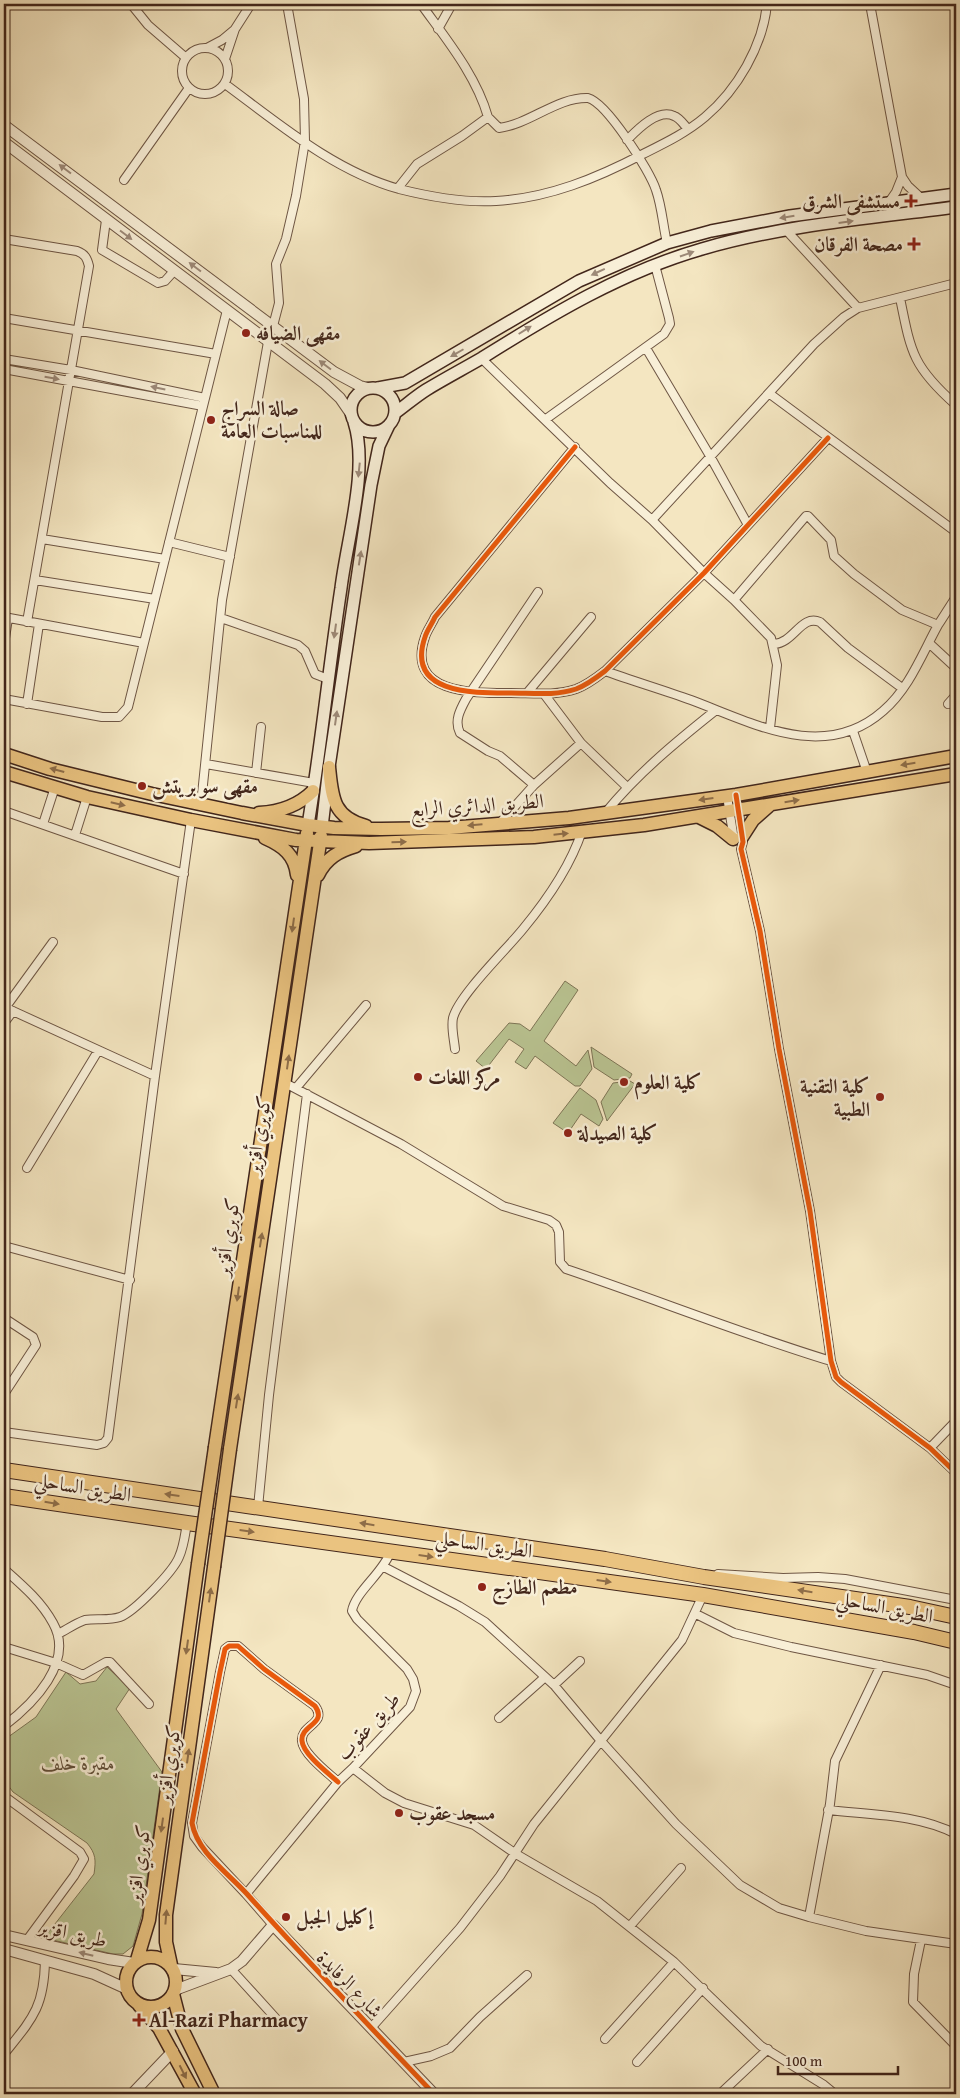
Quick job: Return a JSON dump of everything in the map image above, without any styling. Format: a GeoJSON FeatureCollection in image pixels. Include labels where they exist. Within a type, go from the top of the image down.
{"type":"FeatureCollection","features":[{"type":"Feature","properties":{"kind":"highway","name":"الطريق الساحلي"},"geometry":{"type":"LineString","coordinates":[[4,1470],[605,1559],[704,1577],[900,1606],[956,1617]]}},
{"type":"Feature","properties":{"kind":"highway","name":"الطريق الساحلي"},"geometry":{"type":"LineString","coordinates":[[5,1498],[703,1595],[914,1632],[956,1642]]}},
{"type":"Feature","properties":{"kind":"highway"},"geometry":{"type":"LineString","coordinates":[[914,1632],[956,1647]]}},
{"type":"Feature","properties":{"kind":"main road"},"geometry":{"type":"LineString","coordinates":[[308,825],[360,467],[359,445],[350,408],[354,398],[373,388],[405,383],[579,281],[628,258],[667,243],[747,223],[956,194]]}},
{"type":"Feature","properties":{"kind":"main road"},"geometry":{"type":"LineString","coordinates":[[322,827],[329,767],[375,462],[379,446],[395,413],[427,389],[565,306],[605,286],[655,265],[728,242],[786,230],[956,207]]}},
{"type":"Feature","properties":{"kind":"main road"},"geometry":{"type":"LineString","coordinates":[[628,258],[636,273]]}},
{"type":"Feature","properties":{"kind":"main road"},"geometry":{"type":"LineString","coordinates":[[373,388],[384,390],[393,400],[395,413]]}},
{"type":"Feature","properties":{"kind":"main road"},"geometry":{"type":"LineString","coordinates":[[352,418],[359,427],[371,432],[384,429],[389,425]]}},
{"type":"Feature","properties":{"kind":"main road","name":"الطريق الدائري الرابع"},"geometry":{"type":"LineString","coordinates":[[4,754],[50,769],[152,794],[242,813],[322,827],[381,829],[449,828],[568,818],[732,795],[956,756]]}},
{"type":"Feature","properties":{"kind":"main road"},"geometry":{"type":"LineString","coordinates":[[329,767],[336,807],[349,819],[363,825],[381,829]]}},
{"type":"Feature","properties":{"kind":"main road","name":"الطريق الدائري الرابع"},"geometry":{"type":"LineString","coordinates":[[4,772],[87,797],[191,820],[306,841],[369,843],[534,837],[699,817],[956,774]]}},
{"type":"Feature","properties":{"kind":"main road"},"geometry":{"type":"LineString","coordinates":[[242,813],[266,812],[287,808],[302,800],[314,787]]}},
{"type":"Feature","properties":{"kind":"main road"},"geometry":{"type":"LineString","coordinates":[[699,817],[717,826],[739,842],[754,820],[770,805]]}},
{"type":"Feature","properties":{"kind":"main road","name":"كوبري أقزير"},"geometry":{"type":"LineString","coordinates":[[198,1564],[308,825]]}},
{"type":"Feature","properties":{"kind":"main road","name":"كويري أقزير"},"geometry":{"type":"LineString","coordinates":[[172,1967],[166,1942],[166,1915],[230,1449],[290,1085],[322,827]]}},
{"type":"Feature","properties":{"kind":"main road"},"geometry":{"type":"LineString","coordinates":[[247,830],[281,846],[291,855],[296,864],[297,892]]}},
{"type":"Feature","properties":{"kind":"main road"},"geometry":{"type":"LineString","coordinates":[[313,894],[322,866],[328,859],[345,849],[369,843]]}},
{"type":"Feature","properties":{"kind":"main road","name":"كوبري اقزير"},"geometry":{"type":"LineString","coordinates":[[135,1962],[149,1920],[198,1564]]}},
{"type":"Feature","properties":{"kind":"main road"},"geometry":{"type":"LineString","coordinates":[[137,2003],[154,2007],[165,2003],[174,1992],[177,1982],[172,1967],[156,1957],[145,1957],[135,1962],[126,1978],[127,1989],[137,2003],[159,2028],[194,2094]]}},
{"type":"Feature","properties":{"kind":"main road"},"geometry":{"type":"LineString","coordinates":[[174,1992],[179,2022]]}},
{"type":"Feature","properties":{"kind":"main road"},"geometry":{"type":"LineString","coordinates":[[159,2028],[158,2017],[161,2013],[172,2014],[179,2022],[214,2094]]}},
{"type":"Feature","properties":{"kind":"street"},"geometry":{"type":"LineString","coordinates":[[131,4],[148,25],[185,58]]}},
{"type":"Feature","properties":{"kind":"street"},"geometry":{"type":"LineString","coordinates":[[207,48],[220,53],[225,59],[228,71],[225,84],[212,94],[204,95],[189,88],[182,74],[185,58],[198,49],[207,48],[222,40],[235,28],[251,4]]}},
{"type":"Feature","properties":{"kind":"street"},"geometry":{"type":"LineString","coordinates":[[273,326],[279,303],[276,264],[286,239],[296,196],[305,141],[304,99],[287,4]]}},
{"type":"Feature","properties":{"kind":"street"},"geometry":{"type":"LineString","coordinates":[[421,4],[473,80],[483,99],[488,117],[500,128],[510,127],[561,104],[588,98],[600,104],[627,140],[657,191],[667,243]]}},
{"type":"Feature","properties":{"kind":"street"},"geometry":{"type":"LineString","coordinates":[[438,29],[452,4]]}},
{"type":"Feature","properties":{"kind":"street"},"geometry":{"type":"LineString","coordinates":[[225,84],[337,162],[371,179],[398,188],[452,200],[495,201],[522,198],[575,185],[617,168],[688,130],[713,110],[747,64],[759,40],[765,22],[767,4]]}},
{"type":"Feature","properties":{"kind":"street"},"geometry":{"type":"LineString","coordinates":[[870,4],[902,177],[908,186],[921,198]]}},
{"type":"Feature","properties":{"kind":"street"},"geometry":{"type":"LineString","coordinates":[[225,59],[235,28]]}},
{"type":"Feature","properties":{"kind":"street"},"geometry":{"type":"LineString","coordinates":[[124,180],[189,88]]}},
{"type":"Feature","properties":{"kind":"street"},"geometry":{"type":"LineString","coordinates":[[627,140],[640,128],[662,114],[676,116],[688,130]]}},
{"type":"Feature","properties":{"kind":"street"},"geometry":{"type":"LineString","coordinates":[[398,188],[417,164],[488,117]]}},
{"type":"Feature","properties":{"kind":"street"},"geometry":{"type":"LineString","coordinates":[[4,125],[334,372],[360,386],[373,388]]}},
{"type":"Feature","properties":{"kind":"street"},"geometry":{"type":"LineString","coordinates":[[4,142],[97,214],[325,384],[340,398],[352,418]]}},
{"type":"Feature","properties":{"kind":"street"},"geometry":{"type":"LineString","coordinates":[[889,202],[896,192],[902,177]]}},
{"type":"Feature","properties":{"kind":"street"},"geometry":{"type":"LineString","coordinates":[[97,214],[107,201]]}},
{"type":"Feature","properties":{"kind":"street"},"geometry":{"type":"LineString","coordinates":[[102,250],[106,220]]}},
{"type":"Feature","properties":{"kind":"street"},"geometry":{"type":"LineString","coordinates":[[786,230],[858,308]]}},
{"type":"Feature","properties":{"kind":"street"},"geometry":{"type":"LineString","coordinates":[[4,239],[77,251],[84,254],[89,266],[27,622]]}},
{"type":"Feature","properties":{"kind":"street"},"geometry":{"type":"LineString","coordinates":[[87,258],[102,250]]}},
{"type":"Feature","properties":{"kind":"street"},"geometry":{"type":"LineString","coordinates":[[102,250],[158,284],[165,282],[174,271]]}},
{"type":"Feature","properties":{"kind":"street"},"geometry":{"type":"LineString","coordinates":[[546,419],[664,334],[670,324],[655,265]]}},
{"type":"Feature","properties":{"kind":"street"},"geometry":{"type":"LineString","coordinates":[[652,520],[814,344],[844,316],[858,308],[955,285]]}},
{"type":"Feature","properties":{"kind":"street"},"geometry":{"type":"LineString","coordinates":[[900,298],[907,337],[916,362],[937,388],[956,405]]}},
{"type":"Feature","properties":{"kind":"street"},"geometry":{"type":"LineString","coordinates":[[4,700],[102,717],[119,717],[128,708],[227,310]]}},
{"type":"Feature","properties":{"kind":"street"},"geometry":{"type":"LineString","coordinates":[[4,318],[216,354]]}},
{"type":"Feature","properties":{"kind":"street"},"geometry":{"type":"LineString","coordinates":[[201,804],[221,618],[268,342]]}},
{"type":"Feature","properties":{"kind":"street"},"geometry":{"type":"LineString","coordinates":[[646,348],[710,456],[748,525]]}},
{"type":"Feature","properties":{"kind":"street"},"geometry":{"type":"LineString","coordinates":[[481,358],[610,483],[652,520],[771,638],[774,644],[777,665],[770,728]]}},
{"type":"Feature","properties":{"kind":"street"},"geometry":{"type":"LineString","coordinates":[[4,359],[71,370],[204,402]]}},
{"type":"Feature","properties":{"kind":"street"},"geometry":{"type":"LineString","coordinates":[[4,369],[204,402]]}},
{"type":"Feature","properties":{"kind":"street"},"geometry":{"type":"LineString","coordinates":[[770,394],[956,532]]}},
{"type":"Feature","properties":{"kind":"street"},"geometry":{"type":"LineString","coordinates":[[575,447],[435,617],[425,637],[422,650],[423,663],[434,680],[444,687],[470,692],[544,694],[577,688],[605,671],[704,573],[828,438]]}},
{"type":"Feature","properties":{"kind":"street"},"geometry":{"type":"LineString","coordinates":[[734,600],[806,516],[808,516],[830,540],[834,556],[854,574],[902,610],[938,625]]}},
{"type":"Feature","properties":{"kind":"street"},"geometry":{"type":"LineString","coordinates":[[42,540],[165,559]]}},
{"type":"Feature","properties":{"kind":"street"},"geometry":{"type":"LineString","coordinates":[[169,542],[230,557]]}},
{"type":"Feature","properties":{"kind":"street"},"geometry":{"type":"LineString","coordinates":[[35,580],[155,599]]}},
{"type":"Feature","properties":{"kind":"street"},"geometry":{"type":"LineString","coordinates":[[534,785],[500,756],[488,751],[460,733],[458,715],[470,692],[538,592]]}},
{"type":"Feature","properties":{"kind":"street"},"geometry":{"type":"LineString","coordinates":[[605,671],[789,734],[814,738],[853,731],[884,711],[902,688],[956,597]]}},
{"type":"Feature","properties":{"kind":"street"},"geometry":{"type":"LineString","coordinates":[[527,693],[591,617]]}},
{"type":"Feature","properties":{"kind":"street"},"geometry":{"type":"LineString","coordinates":[[4,645],[6,618],[144,643]]}},
{"type":"Feature","properties":{"kind":"street"},"geometry":{"type":"LineString","coordinates":[[221,618],[298,644],[305,651],[314,674],[328,679]]}},
{"type":"Feature","properties":{"kind":"street"},"geometry":{"type":"LineString","coordinates":[[774,644],[787,640],[809,620],[815,620],[820,622],[863,660],[902,688]]}},
{"type":"Feature","properties":{"kind":"street"},"geometry":{"type":"LineString","coordinates":[[27,704],[39,624]]}},
{"type":"Feature","properties":{"kind":"street"},"geometry":{"type":"LineString","coordinates":[[929,643],[956,668]]}},
{"type":"Feature","properties":{"kind":"street"},"geometry":{"type":"LineString","coordinates":[[544,694],[581,743],[627,787]]}},
{"type":"Feature","properties":{"kind":"street"},"geometry":{"type":"LineString","coordinates":[[948,704],[956,695]]}},
{"type":"Feature","properties":{"kind":"street"},"geometry":{"type":"LineString","coordinates":[[606,812],[627,787],[682,736],[716,710]]}},
{"type":"Feature","properties":{"kind":"street"},"geometry":{"type":"LineString","coordinates":[[256,773],[261,727]]}},
{"type":"Feature","properties":{"kind":"street"},"geometry":{"type":"LineString","coordinates":[[853,731],[867,772]]}},
{"type":"Feature","properties":{"kind":"street"},"geometry":{"type":"LineString","coordinates":[[500,823],[534,785],[581,743]]}},
{"type":"Feature","properties":{"kind":"street"},"geometry":{"type":"LineString","coordinates":[[206,764],[256,773],[314,787]]}},
{"type":"Feature","properties":{"kind":"street"},"geometry":{"type":"LineString","coordinates":[[43,824],[55,787]]}},
{"type":"Feature","properties":{"kind":"street"},"geometry":{"type":"LineString","coordinates":[[732,795],[739,842],[760,931],[779,1049],[810,1211],[831,1361],[836,1377],[844,1386],[930,1448],[956,1473]]}},
{"type":"Feature","properties":{"kind":"street"},"geometry":{"type":"LineString","coordinates":[[75,835],[87,797]]}},
{"type":"Feature","properties":{"kind":"street"},"geometry":{"type":"LineString","coordinates":[[4,811],[184,874]]}},
{"type":"Feature","properties":{"kind":"street"},"geometry":{"type":"LineString","coordinates":[[4,1432],[97,1445],[104,1443],[108,1438],[155,1076],[191,820]]}},
{"type":"Feature","properties":{"kind":"street"},"geometry":{"type":"LineString","coordinates":[[455,1048],[454,1018],[460,1004],[542,904],[565,870],[582,831]]}},
{"type":"Feature","properties":{"kind":"street"},"geometry":{"type":"LineString","coordinates":[[4,1023],[7,1009],[53,942]]}},
{"type":"Feature","properties":{"kind":"street"},"geometry":{"type":"LineString","coordinates":[[366,1006],[341,1033],[316,1066],[290,1085],[401,1144],[503,1206],[549,1220],[556,1225],[559,1232],[560,1262],[566,1269],[694,1313],[751,1336],[831,1361]]}},
{"type":"Feature","properties":{"kind":"street"},"geometry":{"type":"LineString","coordinates":[[7,1009],[155,1076]]}},
{"type":"Feature","properties":{"kind":"street"},"geometry":{"type":"LineString","coordinates":[[27,1168],[98,1051]]}},
{"type":"Feature","properties":{"kind":"street"},"geometry":{"type":"LineString","coordinates":[[258,1507],[270,1385],[307,1094]]}},
{"type":"Feature","properties":{"kind":"street"},"geometry":{"type":"LineString","coordinates":[[4,1246],[130,1280]]}},
{"type":"Feature","properties":{"kind":"street"},"geometry":{"type":"LineString","coordinates":[[4,1318],[33,1337],[36,1345],[4,1394]]}},
{"type":"Feature","properties":{"kind":"street"},"geometry":{"type":"LineString","coordinates":[[930,1448],[956,1421]]}},
{"type":"Feature","properties":{"kind":"street"},"geometry":{"type":"LineString","coordinates":[[58,1634],[85,1620],[110,1620],[127,1612],[171,1571],[182,1549],[187,1523]]}},
{"type":"Feature","properties":{"kind":"street","name":"طريق عقوب"},"geometry":{"type":"LineString","coordinates":[[246,1894],[338,1782],[410,1707],[416,1691],[413,1679],[407,1670],[357,1619],[352,1611],[354,1602],[384,1567],[391,1551]]}},
{"type":"Feature","properties":{"kind":"street"},"geometry":{"type":"LineString","coordinates":[[384,1567],[459,1606],[485,1622],[544,1678],[554,1685],[601,1741],[676,1824],[724,1872],[760,1898],[780,1908],[866,1931],[956,1944]]}},
{"type":"Feature","properties":{"kind":"street"},"geometry":{"type":"LineString","coordinates":[[4,1569],[32,1594],[54,1624],[58,1634],[56,1663],[50,1679],[18,1716],[4,1726]]}},
{"type":"Feature","properties":{"kind":"street"},"geometry":{"type":"LineString","coordinates":[[704,1577],[734,1573],[783,1578],[818,1577],[845,1579],[956,1600]]}},
{"type":"Feature","properties":{"kind":"street"},"geometry":{"type":"LineString","coordinates":[[371,2028],[460,1928],[516,1854],[534,1824],[682,1640],[696,1614],[703,1595]]}},
{"type":"Feature","properties":{"kind":"street"},"geometry":{"type":"LineString","coordinates":[[696,1614],[734,1633],[927,1674],[956,1685]]}},
{"type":"Feature","properties":{"kind":"street","name":"شارع الرفايدة"},"geometry":{"type":"LineString","coordinates":[[338,1782],[307,1752],[302,1743],[305,1730],[319,1716],[319,1711],[315,1706],[264,1669],[238,1646],[229,1646],[225,1649],[192,1823],[194,1836],[273,1925],[434,2094]]}},
{"type":"Feature","properties":{"kind":"street"},"geometry":{"type":"LineString","coordinates":[[4,1647],[56,1663],[83,1675],[106,1662],[110,1662],[149,1704]]}},
{"type":"Feature","properties":{"kind":"street"},"geometry":{"type":"LineString","coordinates":[[554,1685],[580,1661]]}},
{"type":"Feature","properties":{"kind":"street"},"geometry":{"type":"LineString","coordinates":[[809,1917],[837,1754],[881,1665]]}},
{"type":"Feature","properties":{"kind":"street"},"geometry":{"type":"LineString","coordinates":[[499,1718],[544,1678]]}},
{"type":"Feature","properties":{"kind":"street"},"geometry":{"type":"LineString","coordinates":[[353,1768],[385,1793],[404,1803],[474,1825],[516,1854],[590,1897],[630,1926],[674,1962],[703,1988],[745,2032],[835,2094]]}},
{"type":"Feature","properties":{"kind":"street"},"geometry":{"type":"LineString","coordinates":[[4,1809],[6,1799],[80,1852],[84,1859],[74,1876],[27,1940]]}},
{"type":"Feature","properties":{"kind":"street"},"geometry":{"type":"LineString","coordinates":[[828,1810],[909,1818],[938,1825],[956,1834]]}},
{"type":"Feature","properties":{"kind":"street"},"geometry":{"type":"LineString","coordinates":[[630,1926],[681,1868]]}},
{"type":"Feature","properties":{"kind":"street"},"geometry":{"type":"LineString","coordinates":[[174,1992],[216,1973],[231,1969],[242,1961],[273,1925]]}},
{"type":"Feature","properties":{"kind":"street","name":"طريق اقزير"},"geometry":{"type":"LineString","coordinates":[[4,1935],[108,1959],[135,1962]]}},
{"type":"Feature","properties":{"kind":"street"},"geometry":{"type":"LineString","coordinates":[[921,1940],[914,1974],[913,2002],[956,2046]]}},
{"type":"Feature","properties":{"kind":"street","name":"طريق اقزير"},"geometry":{"type":"LineString","coordinates":[[4,1949],[94,1974],[127,1989]]}},
{"type":"Feature","properties":{"kind":"street"},"geometry":{"type":"LineString","coordinates":[[4,2054],[26,2027],[39,2007],[45,1982],[46,1961]]}},
{"type":"Feature","properties":{"kind":"street"},"geometry":{"type":"LineString","coordinates":[[606,2039],[674,1962]]}},
{"type":"Feature","properties":{"kind":"street"},"geometry":{"type":"LineString","coordinates":[[172,1967],[216,1973]]}},
{"type":"Feature","properties":{"kind":"street"},"geometry":{"type":"LineString","coordinates":[[231,1969],[281,2024]]}},
{"type":"Feature","properties":{"kind":"street"},"geometry":{"type":"LineString","coordinates":[[404,2062],[431,2056],[450,2048],[480,2017],[527,1975]]}},
{"type":"Feature","properties":{"kind":"street"},"geometry":{"type":"LineString","coordinates":[[637,2062],[703,1988]]}},
{"type":"Feature","properties":{"kind":"street"},"geometry":{"type":"LineString","coordinates":[[720,2094],[768,2049]]}},
{"type":"Feature","properties":{"kind":"street"},"geometry":{"type":"LineString","coordinates":[[132,2094],[173,2052]]}},
{"type":"Feature","properties":{"kind":"green space"},"geometry":{"type":"Polygon","coordinates":[[[565,981],[578,990],[544,1041],[576,1066],[588,1050],[592,1069],[580,1086],[575,1086],[535,1056],[526,1069],[515,1062],[524,1049],[509,1039],[486,1069],[476,1061],[509,1023],[520,1024],[530,1031],[565,981]]]}},
{"type":"Feature","properties":{"kind":"green space"},"geometry":{"type":"Polygon","coordinates":[[[591,1047],[632,1074],[630,1078],[614,1080],[594,1067],[591,1047]]]}},
{"type":"Feature","properties":{"kind":"green space"},"geometry":{"type":"Polygon","coordinates":[[[630,1081],[635,1084],[607,1121],[601,1102],[613,1083],[630,1081]]]}},
{"type":"Feature","properties":{"kind":"green space"},"geometry":{"type":"Polygon","coordinates":[[[580,1088],[596,1100],[603,1119],[599,1126],[581,1114],[568,1133],[553,1123],[580,1088]]]}},
{"type":"Feature","properties":{"kind":"green space","name":"مقبرة خلف"},"geometry":{"type":"Polygon","coordinates":[[[107,1667],[130,1688],[116,1709],[162,1772],[142,1914],[133,1946],[123,1954],[113,1954],[44,1938],[94,1874],[95,1857],[87,1843],[13,1792],[4,1780],[4,1740],[36,1717],[66,1672],[80,1684],[96,1681],[107,1667]]]}},
{"type":"Feature","properties":{"kind":"cycle path"},"geometry":{"type":"LineString","coordinates":[[575,447],[435,617],[426,634],[422,656],[425,670],[434,680],[447,687],[463,691],[544,694],[560,693],[576,689],[588,683],[605,671],[704,573],[828,438]]}},
{"type":"Feature","properties":{"kind":"cycle path"},"geometry":{"type":"LineString","coordinates":[[736,795],[743,842],[741,849],[760,931],[779,1049],[810,1211],[831,1361],[836,1377],[930,1448],[956,1473]]}},
{"type":"Feature","properties":{"kind":"cycle path"},"geometry":{"type":"LineString","coordinates":[[338,1782],[317,1763],[303,1746],[302,1741],[305,1731],[318,1717],[315,1706],[264,1669],[238,1646],[229,1646],[225,1649],[192,1823],[195,1834],[214,1862],[247,1894],[316,1970],[434,2094]]}},
{"type":"Feature","properties":{"kind":"place","name":"مستشفى الشرق"},"geometry":{"type":"Point","coordinates":[911,201]}},
{"type":"Feature","properties":{"kind":"place","name":"مصحة الفرقان"},"geometry":{"type":"Point","coordinates":[914,244]}},
{"type":"Feature","properties":{"kind":"place","name":"مقهى الضيافه"},"geometry":{"type":"Point","coordinates":[246,333]}},
{"type":"Feature","properties":{"kind":"place","name":"صالة السراج للمناسبات العامة"},"geometry":{"type":"Point","coordinates":[211,420]}},
{"type":"Feature","properties":{"kind":"place","name":"مقهى سو بريتش"},"geometry":{"type":"Point","coordinates":[142,786]}},
{"type":"Feature","properties":{"kind":"place","name":"مركز اللغات"},"geometry":{"type":"Point","coordinates":[418,1077]}},
{"type":"Feature","properties":{"kind":"place","name":"كلية العلوم"},"geometry":{"type":"Point","coordinates":[624,1082]}},
{"type":"Feature","properties":{"kind":"place","name":"كلية التقنية الطبية"},"geometry":{"type":"Point","coordinates":[880,1097]}},
{"type":"Feature","properties":{"kind":"place","name":"كلية الصيدلة"},"geometry":{"type":"Point","coordinates":[568,1133]}},
{"type":"Feature","properties":{"kind":"place","name":"مطعم الطازج"},"geometry":{"type":"Point","coordinates":[482,1587]}},
{"type":"Feature","properties":{"kind":"place","name":"مسجد عقوب"},"geometry":{"type":"Point","coordinates":[399,1813]}},
{"type":"Feature","properties":{"kind":"place","name":"إكليل الجبل"},"geometry":{"type":"Point","coordinates":[286,1917]}},
{"type":"Feature","properties":{"kind":"place","name":"Al-Razi Pharmacy"},"geometry":{"type":"Point","coordinates":[139,2020]}}]}
